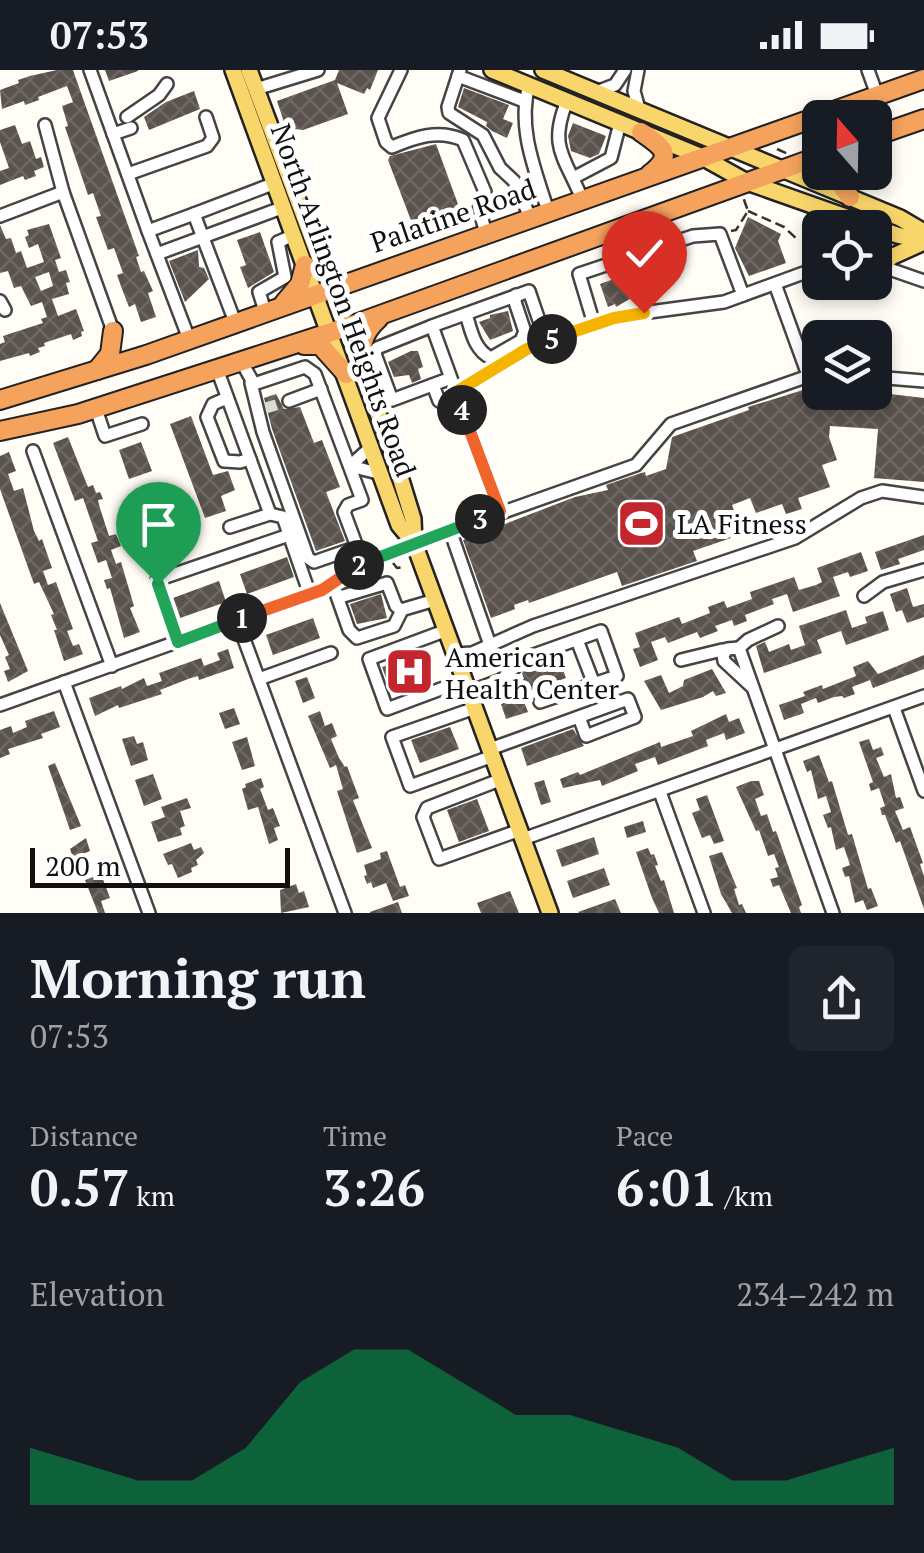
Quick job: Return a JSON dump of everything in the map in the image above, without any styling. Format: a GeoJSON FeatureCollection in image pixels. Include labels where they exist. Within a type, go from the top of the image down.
{"type":"FeatureCollection","features":[{"type":"Feature","properties":{"kind":"highway","name":"Palatine Road"},"geometry":{"type":"LineString","coordinates":[[0,397],[146,354],[924,79]]}},
{"type":"Feature","properties":{"kind":"highway"},"geometry":{"type":"LineString","coordinates":[[892,130],[924,119]]}},
{"type":"Feature","properties":{"kind":"highway"},"geometry":{"type":"LineString","coordinates":[[641,132],[660,146],[664,154],[661,166],[646,177]]}},
{"type":"Feature","properties":{"kind":"highway"},"geometry":{"type":"LineString","coordinates":[[0,440],[339,330],[745,189],[786,162],[802,159]]}},
{"type":"Feature","properties":{"kind":"highway"},"geometry":{"type":"LineString","coordinates":[[845,190],[850,197]]}},
{"type":"Feature","properties":{"kind":"highway"},"geometry":{"type":"LineString","coordinates":[[283,304],[300,284],[305,265]]}},
{"type":"Feature","properties":{"kind":"highway"},"geometry":{"type":"LineString","coordinates":[[289,346],[320,345],[354,373],[368,327],[384,313]]}},
{"type":"Feature","properties":{"kind":"highway"},"geometry":{"type":"LineString","coordinates":[[114,330],[130,349],[146,354]]}},
{"type":"Feature","properties":{"kind":"highway"},"geometry":{"type":"LineString","coordinates":[[96,370],[110,354],[114,330]]}},
{"type":"Feature","properties":{"kind":"highway"},"geometry":{"type":"LineString","coordinates":[[0,431],[87,411]]}},
{"type":"Feature","properties":{"kind":"main road","name":"North Arlington Heights Road"},"geometry":{"type":"LineString","coordinates":[[234,70],[305,265],[324,289]]}},
{"type":"Feature","properties":{"kind":"main road","name":"North Arlington Heights Road"},"geometry":{"type":"LineString","coordinates":[[249,70],[354,373],[414,519],[414,544]]}},
{"type":"Feature","properties":{"kind":"main road"},"geometry":{"type":"LineString","coordinates":[[492,70],[526,93],[567,101],[702,157],[745,189],[815,210]]}},
{"type":"Feature","properties":{"kind":"main road"},"geometry":{"type":"LineString","coordinates":[[543,70],[731,146],[786,162],[924,232]]}},
{"type":"Feature","properties":{"kind":"main road"},"geometry":{"type":"LineString","coordinates":[[892,233],[924,242]]}},
{"type":"Feature","properties":{"kind":"main road"},"geometry":{"type":"LineString","coordinates":[[892,257],[924,242]]}},
{"type":"Feature","properties":{"kind":"main road","name":"North Arlington Heights Road"},"geometry":{"type":"LineString","coordinates":[[354,373],[372,446],[399,525],[414,544],[550,913]]}},
{"type":"Feature","properties":{"kind":"street"},"geometry":{"type":"LineString","coordinates":[[90,70],[189,339]]}},
{"type":"Feature","properties":{"kind":"street"},"geometry":{"type":"LineString","coordinates":[[256,89],[318,70]]}},
{"type":"Feature","properties":{"kind":"street"},"geometry":{"type":"LineString","coordinates":[[400,70],[378,118],[386,142],[392,147],[414,138],[441,134],[463,140],[485,192],[479,209],[486,233]]}},
{"type":"Feature","properties":{"kind":"street"},"geometry":{"type":"LineString","coordinates":[[638,70],[634,91],[639,109]]}},
{"type":"Feature","properties":{"kind":"street"},"geometry":{"type":"LineString","coordinates":[[868,70],[878,94]]}},
{"type":"Feature","properties":{"kind":"street"},"geometry":{"type":"LineString","coordinates":[[596,92],[616,85],[622,72]]}},
{"type":"Feature","properties":{"kind":"street"},"geometry":{"type":"LineString","coordinates":[[459,73],[526,93],[526,136],[539,214],[500,168],[483,135],[449,113],[459,73]]}},
{"type":"Feature","properties":{"kind":"street"},"geometry":{"type":"LineString","coordinates":[[113,134],[167,84]]}},
{"type":"Feature","properties":{"kind":"street"},"geometry":{"type":"LineString","coordinates":[[567,101],[556,134],[582,199]]}},
{"type":"Feature","properties":{"kind":"street"},"geometry":{"type":"LineString","coordinates":[[128,174],[207,146],[213,138],[206,117]]}},
{"type":"Feature","properties":{"kind":"street"},"geometry":{"type":"LineString","coordinates":[[573,178],[611,158],[620,123]]}},
{"type":"Feature","properties":{"kind":"street"},"geometry":{"type":"LineString","coordinates":[[45,125],[63,192],[114,330]]}},
{"type":"Feature","properties":{"kind":"street"},"geometry":{"type":"LineString","coordinates":[[148,231],[275,183]]}},
{"type":"Feature","properties":{"kind":"street"},"geometry":{"type":"LineString","coordinates":[[0,216],[63,192]]}},
{"type":"Feature","properties":{"kind":"street"},"geometry":{"type":"LineString","coordinates":[[157,254],[284,208]]}},
{"type":"Feature","properties":{"kind":"street"},"geometry":{"type":"LineString","coordinates":[[194,214],[235,322]]}},
{"type":"Feature","properties":{"kind":"street"},"geometry":{"type":"LineString","coordinates":[[594,324],[579,274],[693,236],[720,234],[743,295]]}},
{"type":"Feature","properties":{"kind":"street"},"geometry":{"type":"LineString","coordinates":[[264,311],[258,292],[285,277],[278,242],[294,235]]}},
{"type":"Feature","properties":{"kind":"street"},"geometry":{"type":"LineString","coordinates":[[892,269],[924,281]]}},
{"type":"Feature","properties":{"kind":"street"},"geometry":{"type":"LineString","coordinates":[[456,392],[527,349],[594,324],[627,315],[713,305],[802,274]]}},
{"type":"Feature","properties":{"kind":"street"},"geometry":{"type":"LineString","coordinates":[[775,284],[802,346]]}},
{"type":"Feature","properties":{"kind":"street"},"geometry":{"type":"LineString","coordinates":[[451,378],[392,400],[376,354],[382,344],[529,291],[546,342]]}},
{"type":"Feature","properties":{"kind":"street"},"geometry":{"type":"LineString","coordinates":[[469,313],[473,347],[486,356],[498,354],[525,332],[514,302],[516,295]]}},
{"type":"Feature","properties":{"kind":"street"},"geometry":{"type":"LineString","coordinates":[[502,300],[509,305],[523,336]]}},
{"type":"Feature","properties":{"kind":"street"},"geometry":{"type":"LineString","coordinates":[[469,313],[484,345],[498,354]]}},
{"type":"Feature","properties":{"kind":"street"},"geometry":{"type":"LineString","coordinates":[[432,326],[500,511]]}},
{"type":"Feature","properties":{"kind":"street"},"geometry":{"type":"LineString","coordinates":[[241,361],[261,410],[308,558],[314,562],[357,546]]}},
{"type":"Feature","properties":{"kind":"street"},"geometry":{"type":"LineString","coordinates":[[251,383],[256,385],[308,367],[316,374],[362,500],[344,509],[362,563]]}},
{"type":"Feature","properties":{"kind":"street"},"geometry":{"type":"LineString","coordinates":[[217,369],[270,514]]}},
{"type":"Feature","properties":{"kind":"street"},"geometry":{"type":"LineString","coordinates":[[333,591],[362,563],[636,465],[671,424],[802,378]]}},
{"type":"Feature","properties":{"kind":"street"},"geometry":{"type":"LineString","coordinates":[[892,379],[924,382]]}},
{"type":"Feature","properties":{"kind":"street"},"geometry":{"type":"LineString","coordinates":[[433,385],[438,400]]}},
{"type":"Feature","properties":{"kind":"street"},"geometry":{"type":"LineString","coordinates":[[288,400],[321,389]]}},
{"type":"Feature","properties":{"kind":"street"},"geometry":{"type":"LineString","coordinates":[[227,398],[212,404],[208,418],[224,462],[250,458]]}},
{"type":"Feature","properties":{"kind":"street"},"geometry":{"type":"LineString","coordinates":[[87,411],[106,436],[142,424]]}},
{"type":"Feature","properties":{"kind":"street"},"geometry":{"type":"LineString","coordinates":[[350,466],[372,446]]}},
{"type":"Feature","properties":{"kind":"street"},"geometry":{"type":"LineString","coordinates":[[33,450],[112,666]]}},
{"type":"Feature","properties":{"kind":"street"},"geometry":{"type":"LineString","coordinates":[[350,466],[382,474]]}},
{"type":"Feature","properties":{"kind":"street"},"geometry":{"type":"LineString","coordinates":[[456,654],[472,652],[532,626],[795,538],[882,490],[924,497]]}},
{"type":"Feature","properties":{"kind":"street"},"geometry":{"type":"LineString","coordinates":[[230,527],[270,514],[283,517],[310,594]]}},
{"type":"Feature","properties":{"kind":"street"},"geometry":{"type":"LineString","coordinates":[[450,530],[490,645]]}},
{"type":"Feature","properties":{"kind":"street"},"geometry":{"type":"LineString","coordinates":[[174,644],[157,580],[289,534]]}},
{"type":"Feature","properties":{"kind":"street"},"geometry":{"type":"LineString","coordinates":[[864,596],[882,582],[924,570]]}},
{"type":"Feature","properties":{"kind":"street"},"geometry":{"type":"LineString","coordinates":[[0,704],[310,594],[384,582],[402,610]]}},
{"type":"Feature","properties":{"kind":"street"},"geometry":{"type":"LineString","coordinates":[[333,591],[349,630],[357,638],[394,626],[402,610],[435,600]]}},
{"type":"Feature","properties":{"kind":"street"},"geometry":{"type":"LineString","coordinates":[[237,620],[345,913]]}},
{"type":"Feature","properties":{"kind":"street"},"geometry":{"type":"LineString","coordinates":[[682,660],[740,648],[778,626]]}},
{"type":"Feature","properties":{"kind":"street"},"geometry":{"type":"LineString","coordinates":[[447,630],[369,659],[387,709],[470,693]]}},
{"type":"Feature","properties":{"kind":"street"},"geometry":{"type":"LineString","coordinates":[[540,702],[618,676],[601,631],[526,658],[500,680],[392,737],[410,786],[579,717],[628,700],[635,717],[586,736],[579,717]]}},
{"type":"Feature","properties":{"kind":"street"},"geometry":{"type":"LineString","coordinates":[[577,640],[594,684]]}},
{"type":"Feature","properties":{"kind":"street"},"geometry":{"type":"LineString","coordinates":[[740,648],[833,913]]}},
{"type":"Feature","properties":{"kind":"street"},"geometry":{"type":"LineString","coordinates":[[725,652],[724,661],[752,687]]}},
{"type":"Feature","properties":{"kind":"street"},"geometry":{"type":"LineString","coordinates":[[258,678],[330,653]]}},
{"type":"Feature","properties":{"kind":"street"},"geometry":{"type":"LineString","coordinates":[[64,682],[149,913]]}},
{"type":"Feature","properties":{"kind":"street"},"geometry":{"type":"LineString","coordinates":[[502,779],[425,810],[423,817],[440,860],[660,792],[924,696]]}},
{"type":"Feature","properties":{"kind":"street"},"geometry":{"type":"LineString","coordinates":[[894,708],[924,791]]}},
{"type":"Feature","properties":{"kind":"street"},"geometry":{"type":"LineString","coordinates":[[660,792],[704,913]]}},
{"type":"Feature","properties":{"kind":"path"},"geometry":{"type":"LineString","coordinates":[[777,149],[786,162]]}},
{"type":"Feature","properties":{"kind":"path"},"geometry":{"type":"LineString","coordinates":[[720,234],[736,230],[748,211],[745,189]]}},
{"type":"Feature","properties":{"kind":"path"},"geometry":{"type":"LineString","coordinates":[[748,211],[784,228],[798,240]]}},
{"type":"Feature","properties":{"kind":"path"},"geometry":{"type":"LineString","coordinates":[[393,563],[403,567]]}},
{"type":"Feature","properties":{"kind":"building"},"geometry":{"type":"Polygon","coordinates":[[[73,70],[139,256],[136,257],[141,272],[144,271],[153,291],[148,293],[156,317],[141,322],[135,304],[129,307],[122,289],[117,275],[123,273],[114,248],[108,250],[96,217],[101,216],[93,193],[88,195],[65,127],[68,126],[62,106],[73,102],[67,86],[25,105],[24,101],[2,109],[0,90],[19,83],[18,80],[73,70]]]}},
{"type":"Feature","properties":{"kind":"building"},"geometry":{"type":"Polygon","coordinates":[[[105,70],[138,70],[138,71],[109,81],[105,70]]]}},
{"type":"Feature","properties":{"kind":"building"},"geometry":{"type":"Polygon","coordinates":[[[339,70],[378,70],[370,90],[367,88],[364,94],[337,83],[348,114],[303,130],[286,128],[277,101],[335,80],[339,70]]]}},
{"type":"Feature","properties":{"kind":"building"},"geometry":{"type":"Polygon","coordinates":[[[464,88],[509,105],[503,119],[513,123],[507,138],[458,107],[464,88]]]}},
{"type":"Feature","properties":{"kind":"building"},"geometry":{"type":"Polygon","coordinates":[[[194,91],[200,109],[149,130],[144,117],[166,102],[194,91]]]}},
{"type":"Feature","properties":{"kind":"building"},"geometry":{"type":"Polygon","coordinates":[[[573,123],[606,136],[599,154],[590,158],[571,151],[568,136],[573,123]]]}},
{"type":"Feature","properties":{"kind":"building"},"geometry":{"type":"Polygon","coordinates":[[[15,125],[22,144],[30,141],[36,159],[41,157],[44,167],[34,171],[36,176],[25,180],[23,176],[0,185],[0,171],[9,168],[0,130],[15,125]]]}},
{"type":"Feature","properties":{"kind":"building"},"geometry":{"type":"Polygon","coordinates":[[[436,144],[459,207],[412,223],[388,160],[390,156],[436,144]]]}},
{"type":"Feature","properties":{"kind":"building"},"geometry":{"type":"Polygon","coordinates":[[[748,217],[781,234],[778,241],[786,263],[749,276],[735,248],[748,217]]]}},
{"type":"Feature","properties":{"kind":"building"},"geometry":{"type":"Polygon","coordinates":[[[49,224],[61,258],[55,260],[59,272],[66,270],[70,282],[66,283],[69,294],[52,299],[58,316],[76,309],[84,331],[73,340],[71,334],[44,343],[38,348],[40,352],[30,356],[29,353],[0,361],[3,336],[43,323],[41,319],[47,317],[42,302],[31,306],[21,286],[14,288],[8,271],[0,273],[0,225],[6,239],[11,238],[16,253],[21,251],[27,268],[44,262],[38,244],[29,248],[27,230],[49,224]],[[49,272],[35,277],[41,291],[53,286],[49,272]]]}},
{"type":"Feature","properties":{"kind":"building"},"geometry":{"type":"Polygon","coordinates":[[[260,232],[274,272],[248,288],[240,267],[246,265],[237,240],[260,232]]]}},
{"type":"Feature","properties":{"kind":"building"},"geometry":{"type":"Polygon","coordinates":[[[198,250],[199,267],[204,268],[209,279],[185,302],[169,261],[198,250]]]}},
{"type":"Feature","properties":{"kind":"building"},"geometry":{"type":"Polygon","coordinates":[[[625,275],[633,297],[608,307],[600,284],[625,275]]]}},
{"type":"Feature","properties":{"kind":"building"},"geometry":{"type":"Polygon","coordinates":[[[508,311],[513,331],[490,340],[479,322],[508,311]]]}},
{"type":"Feature","properties":{"kind":"building"},"geometry":{"type":"Polygon","coordinates":[[[418,351],[423,367],[418,369],[421,379],[412,383],[409,375],[394,377],[388,362],[418,351]]]}},
{"type":"Feature","properties":{"kind":"building"},"geometry":{"type":"Polygon","coordinates":[[[802,390],[802,410],[892,410],[892,394],[924,398],[924,482],[874,478],[878,429],[830,426],[829,437],[837,460],[822,465],[830,487],[798,498],[802,509],[786,514],[782,504],[756,513],[750,498],[732,505],[739,525],[728,529],[731,538],[693,551],[697,561],[622,586],[617,572],[514,605],[515,609],[491,618],[463,540],[575,497],[608,490],[606,485],[666,469],[672,437],[749,410],[748,407],[802,390]]]}},
{"type":"Feature","properties":{"kind":"building"},"geometry":{"type":"Polygon","coordinates":[[[276,394],[284,409],[300,407],[314,443],[322,440],[340,487],[326,492],[345,541],[316,551],[264,398],[276,394]]]}},
{"type":"Feature","properties":{"kind":"building"},"geometry":{"type":"Polygon","coordinates":[[[191,416],[213,475],[228,471],[235,490],[221,496],[226,511],[205,518],[170,424],[191,416]]]}},
{"type":"Feature","properties":{"kind":"building"},"geometry":{"type":"Polygon","coordinates":[[[68,437],[88,487],[93,485],[103,499],[98,500],[109,536],[116,534],[121,546],[111,550],[116,564],[121,562],[134,606],[130,608],[140,632],[124,638],[110,588],[104,580],[112,578],[106,560],[98,563],[91,543],[98,541],[83,498],[75,501],[53,443],[68,437]]]}},
{"type":"Feature","properties":{"kind":"building"},"geometry":{"type":"Polygon","coordinates":[[[141,442],[152,471],[129,479],[119,450],[141,442]]]}},
{"type":"Feature","properties":{"kind":"building"},"geometry":{"type":"Polygon","coordinates":[[[9,452],[16,471],[8,474],[14,491],[23,488],[34,531],[39,541],[42,539],[52,568],[43,571],[48,585],[56,582],[73,629],[67,631],[73,646],[79,644],[83,654],[64,661],[54,630],[54,614],[39,582],[34,584],[0,489],[0,456],[9,452]]]}},
{"type":"Feature","properties":{"kind":"building"},"geometry":{"type":"Polygon","coordinates":[[[160,501],[177,548],[157,555],[140,509],[160,501]]]}},
{"type":"Feature","properties":{"kind":"building"},"geometry":{"type":"Polygon","coordinates":[[[924,535],[924,550],[881,570],[875,552],[924,535]]]}},
{"type":"Feature","properties":{"kind":"building"},"geometry":{"type":"Polygon","coordinates":[[[861,552],[868,571],[833,577],[840,596],[793,612],[787,594],[772,599],[774,604],[745,615],[747,621],[734,626],[732,620],[715,626],[718,631],[700,638],[697,632],[668,643],[665,637],[651,642],[658,660],[640,667],[633,649],[640,647],[635,633],[679,617],[682,624],[710,613],[708,607],[724,601],[727,608],[752,599],[750,592],[794,577],[799,590],[816,585],[822,582],[817,568],[861,552]]]}},
{"type":"Feature","properties":{"kind":"building"},"geometry":{"type":"Polygon","coordinates":[[[287,557],[294,577],[247,594],[240,574],[287,557]]]}},
{"type":"Feature","properties":{"kind":"building"},"geometry":{"type":"Polygon","coordinates":[[[219,581],[226,602],[180,618],[173,598],[219,581]]]}},
{"type":"Feature","properties":{"kind":"building"},"geometry":{"type":"Polygon","coordinates":[[[907,588],[913,607],[924,604],[924,617],[907,623],[902,610],[896,612],[890,594],[907,588]]]}},
{"type":"Feature","properties":{"kind":"building"},"geometry":{"type":"Polygon","coordinates":[[[381,594],[387,618],[357,624],[350,604],[381,594]]]}},
{"type":"Feature","properties":{"kind":"building"},"geometry":{"type":"Polygon","coordinates":[[[0,603],[28,671],[8,682],[4,671],[10,669],[5,657],[9,655],[0,635],[0,603]]]}},
{"type":"Feature","properties":{"kind":"building"},"geometry":{"type":"Polygon","coordinates":[[[846,610],[852,628],[867,623],[865,617],[883,611],[889,630],[846,645],[841,631],[817,640],[822,653],[764,673],[756,646],[765,642],[769,652],[789,644],[791,650],[805,645],[799,626],[846,610]]]}},
{"type":"Feature","properties":{"kind":"building"},"geometry":{"type":"Polygon","coordinates":[[[313,618],[320,638],[273,655],[266,635],[313,618]]]}},
{"type":"Feature","properties":{"kind":"building"},"geometry":{"type":"Polygon","coordinates":[[[228,649],[234,668],[199,680],[198,676],[188,679],[160,690],[162,694],[119,708],[118,705],[95,716],[89,698],[144,678],[147,686],[162,681],[159,673],[201,658],[204,666],[220,660],[217,653],[228,649]]]}},
{"type":"Feature","properties":{"kind":"building"},"geometry":{"type":"Polygon","coordinates":[[[423,653],[432,680],[392,694],[382,667],[423,653]]]}},
{"type":"Feature","properties":{"kind":"building"},"geometry":{"type":"Polygon","coordinates":[[[924,655],[924,669],[873,688],[870,680],[852,687],[855,694],[844,698],[818,703],[816,698],[801,704],[804,713],[784,720],[779,705],[805,696],[803,692],[856,676],[853,667],[868,661],[878,674],[924,655]]]}},
{"type":"Feature","properties":{"kind":"building"},"geometry":{"type":"Polygon","coordinates":[[[558,656],[566,678],[521,694],[528,712],[506,719],[497,692],[524,679],[522,673],[530,666],[558,656]]]}},
{"type":"Feature","properties":{"kind":"building"},"geometry":{"type":"Polygon","coordinates":[[[712,669],[726,693],[716,696],[713,691],[661,710],[644,681],[661,675],[669,693],[683,686],[684,680],[712,669]]]}},
{"type":"Feature","properties":{"kind":"building"},"geometry":{"type":"Polygon","coordinates":[[[307,677],[315,698],[303,703],[295,681],[307,677]]]}},
{"type":"Feature","properties":{"kind":"building"},"geometry":{"type":"Polygon","coordinates":[[[234,708],[240,724],[225,729],[219,713],[234,708]]]}},
{"type":"Feature","properties":{"kind":"building"},"geometry":{"type":"Polygon","coordinates":[[[54,711],[60,727],[41,734],[43,738],[8,749],[10,754],[0,758],[0,730],[11,726],[13,733],[27,727],[25,721],[54,711]]]}},
{"type":"Feature","properties":{"kind":"building"},"geometry":{"type":"Polygon","coordinates":[[[320,711],[325,726],[332,723],[337,736],[331,739],[359,798],[353,800],[372,848],[357,853],[337,791],[343,789],[336,765],[330,768],[308,716],[320,711]]]}},
{"type":"Feature","properties":{"kind":"building"},"geometry":{"type":"Polygon","coordinates":[[[726,714],[729,722],[739,718],[745,733],[726,740],[724,733],[706,740],[708,746],[658,765],[655,757],[635,764],[638,771],[602,786],[600,780],[563,788],[560,779],[578,772],[580,775],[660,742],[661,747],[693,736],[691,731],[726,714]]]}},
{"type":"Feature","properties":{"kind":"building"},"geometry":{"type":"Polygon","coordinates":[[[450,727],[459,749],[420,763],[411,740],[450,727]]]}},
{"type":"Feature","properties":{"kind":"building"},"geometry":{"type":"Polygon","coordinates":[[[573,729],[584,746],[527,766],[521,748],[573,729]]]}},
{"type":"Feature","properties":{"kind":"building"},"geometry":{"type":"Polygon","coordinates":[[[134,736],[137,744],[143,742],[148,760],[131,766],[122,739],[134,736]]]}},
{"type":"Feature","properties":{"kind":"building"},"geometry":{"type":"Polygon","coordinates":[[[247,737],[255,766],[242,770],[232,742],[247,737]]]}},
{"type":"Feature","properties":{"kind":"building"},"geometry":{"type":"Polygon","coordinates":[[[869,739],[873,750],[881,747],[884,755],[876,758],[884,777],[891,774],[896,798],[900,797],[904,808],[895,811],[903,830],[910,827],[923,863],[920,864],[924,909],[900,841],[896,843],[882,815],[880,808],[885,806],[879,788],[871,791],[869,784],[873,782],[859,742],[869,739]]]}},
{"type":"Feature","properties":{"kind":"building"},"geometry":{"type":"Polygon","coordinates":[[[819,755],[829,782],[832,781],[848,835],[852,834],[868,889],[871,888],[878,906],[867,910],[863,900],[855,903],[849,876],[845,877],[842,868],[850,865],[844,847],[836,850],[831,827],[828,828],[823,815],[831,812],[826,796],[818,799],[811,770],[807,772],[803,761],[819,755]]]}},
{"type":"Feature","properties":{"kind":"building"},"geometry":{"type":"Polygon","coordinates":[[[55,763],[81,826],[70,830],[48,766],[55,763]]]}},
{"type":"Feature","properties":{"kind":"building"},"geometry":{"type":"Polygon","coordinates":[[[153,774],[162,799],[144,806],[135,780],[153,774]]]}},
{"type":"Feature","properties":{"kind":"building"},"geometry":{"type":"Polygon","coordinates":[[[261,778],[264,787],[260,789],[268,810],[273,808],[280,826],[274,828],[278,840],[269,844],[258,807],[248,810],[242,789],[261,778]]]}},
{"type":"Feature","properties":{"kind":"building"},"geometry":{"type":"Polygon","coordinates":[[[544,780],[551,802],[541,805],[534,783],[544,780]]]}},
{"type":"Feature","properties":{"kind":"building"},"geometry":{"type":"Polygon","coordinates":[[[759,781],[764,795],[755,799],[761,816],[767,814],[773,832],[776,831],[802,905],[801,913],[791,913],[779,885],[773,887],[770,879],[778,877],[775,868],[779,867],[774,854],[768,856],[736,787],[759,781]]]}},
{"type":"Feature","properties":{"kind":"building"},"geometry":{"type":"Polygon","coordinates":[[[707,795],[724,841],[714,844],[710,835],[702,838],[692,813],[700,810],[696,799],[707,795]]]}},
{"type":"Feature","properties":{"kind":"building"},"geometry":{"type":"Polygon","coordinates":[[[187,798],[191,808],[180,811],[185,826],[180,828],[182,835],[158,842],[151,822],[165,817],[161,807],[187,798]]]}},
{"type":"Feature","properties":{"kind":"building"},"geometry":{"type":"Polygon","coordinates":[[[477,799],[489,831],[459,842],[447,810],[477,799]]]}},
{"type":"Feature","properties":{"kind":"building"},"geometry":{"type":"Polygon","coordinates":[[[643,821],[646,832],[627,838],[624,827],[643,821]]]}},
{"type":"Feature","properties":{"kind":"building"},"geometry":{"type":"Polygon","coordinates":[[[594,837],[599,854],[562,867],[556,850],[594,837]]]}},
{"type":"Feature","properties":{"kind":"building"},"geometry":{"type":"Polygon","coordinates":[[[86,838],[90,851],[73,858],[70,849],[86,838]]]}},
{"type":"Feature","properties":{"kind":"building"},"geometry":{"type":"Polygon","coordinates":[[[191,843],[194,850],[201,847],[204,853],[196,860],[198,865],[191,868],[192,872],[178,878],[163,854],[191,843]]]}},
{"type":"Feature","properties":{"kind":"building"},"geometry":{"type":"Polygon","coordinates":[[[648,848],[654,854],[674,913],[659,913],[652,898],[636,852],[648,848]]]}},
{"type":"Feature","properties":{"kind":"building"},"geometry":{"type":"Polygon","coordinates":[[[387,851],[400,887],[405,885],[409,896],[393,901],[386,883],[373,888],[364,876],[364,865],[381,859],[380,853],[387,851]]]}},
{"type":"Feature","properties":{"kind":"building"},"geometry":{"type":"Polygon","coordinates":[[[722,852],[737,888],[734,889],[739,905],[746,913],[732,913],[721,894],[709,856],[722,852]]]}},
{"type":"Feature","properties":{"kind":"building"},"geometry":{"type":"Polygon","coordinates":[[[604,868],[610,885],[573,898],[567,881],[604,868]]]}},
{"type":"Feature","properties":{"kind":"building"},"geometry":{"type":"Polygon","coordinates":[[[101,874],[110,898],[101,901],[105,913],[98,913],[85,880],[101,874]]]}},
{"type":"Feature","properties":{"kind":"building"},"geometry":{"type":"Polygon","coordinates":[[[296,884],[299,893],[304,891],[309,907],[281,913],[280,890],[296,884]]]}},
{"type":"Feature","properties":{"kind":"building"},"geometry":{"type":"Polygon","coordinates":[[[510,891],[519,913],[481,913],[477,903],[510,891]]]}},
{"type":"Feature","properties":{"kind":"building"},"geometry":{"type":"Polygon","coordinates":[[[615,899],[621,913],[578,912],[615,899]]]}},
{"type":"Feature","properties":{"kind":"building"},"geometry":{"type":"Polygon","coordinates":[[[398,902],[402,913],[370,913],[370,912],[398,902]]]}},
{"type":"Feature","properties":{"kind":"tunnel"},"geometry":{"type":"LineString","coordinates":[[266,408],[289,401]]}},
{"type":"Feature","properties":{"kind":"place","name":"LA Fitness"},"geometry":{"type":"Point","coordinates":[642,523]}},
{"type":"Feature","properties":{"kind":"place","name":"American Health Center"},"geometry":{"type":"Point","coordinates":[410,672]}},
{"type":"Feature","properties":{"kind":"route"},"geometry":{"type":"LineString","coordinates":[[158,584],[178,642],[322,590],[371,559],[500,511],[456,392],[527,349],[614,318],[644,313]]}}]}
